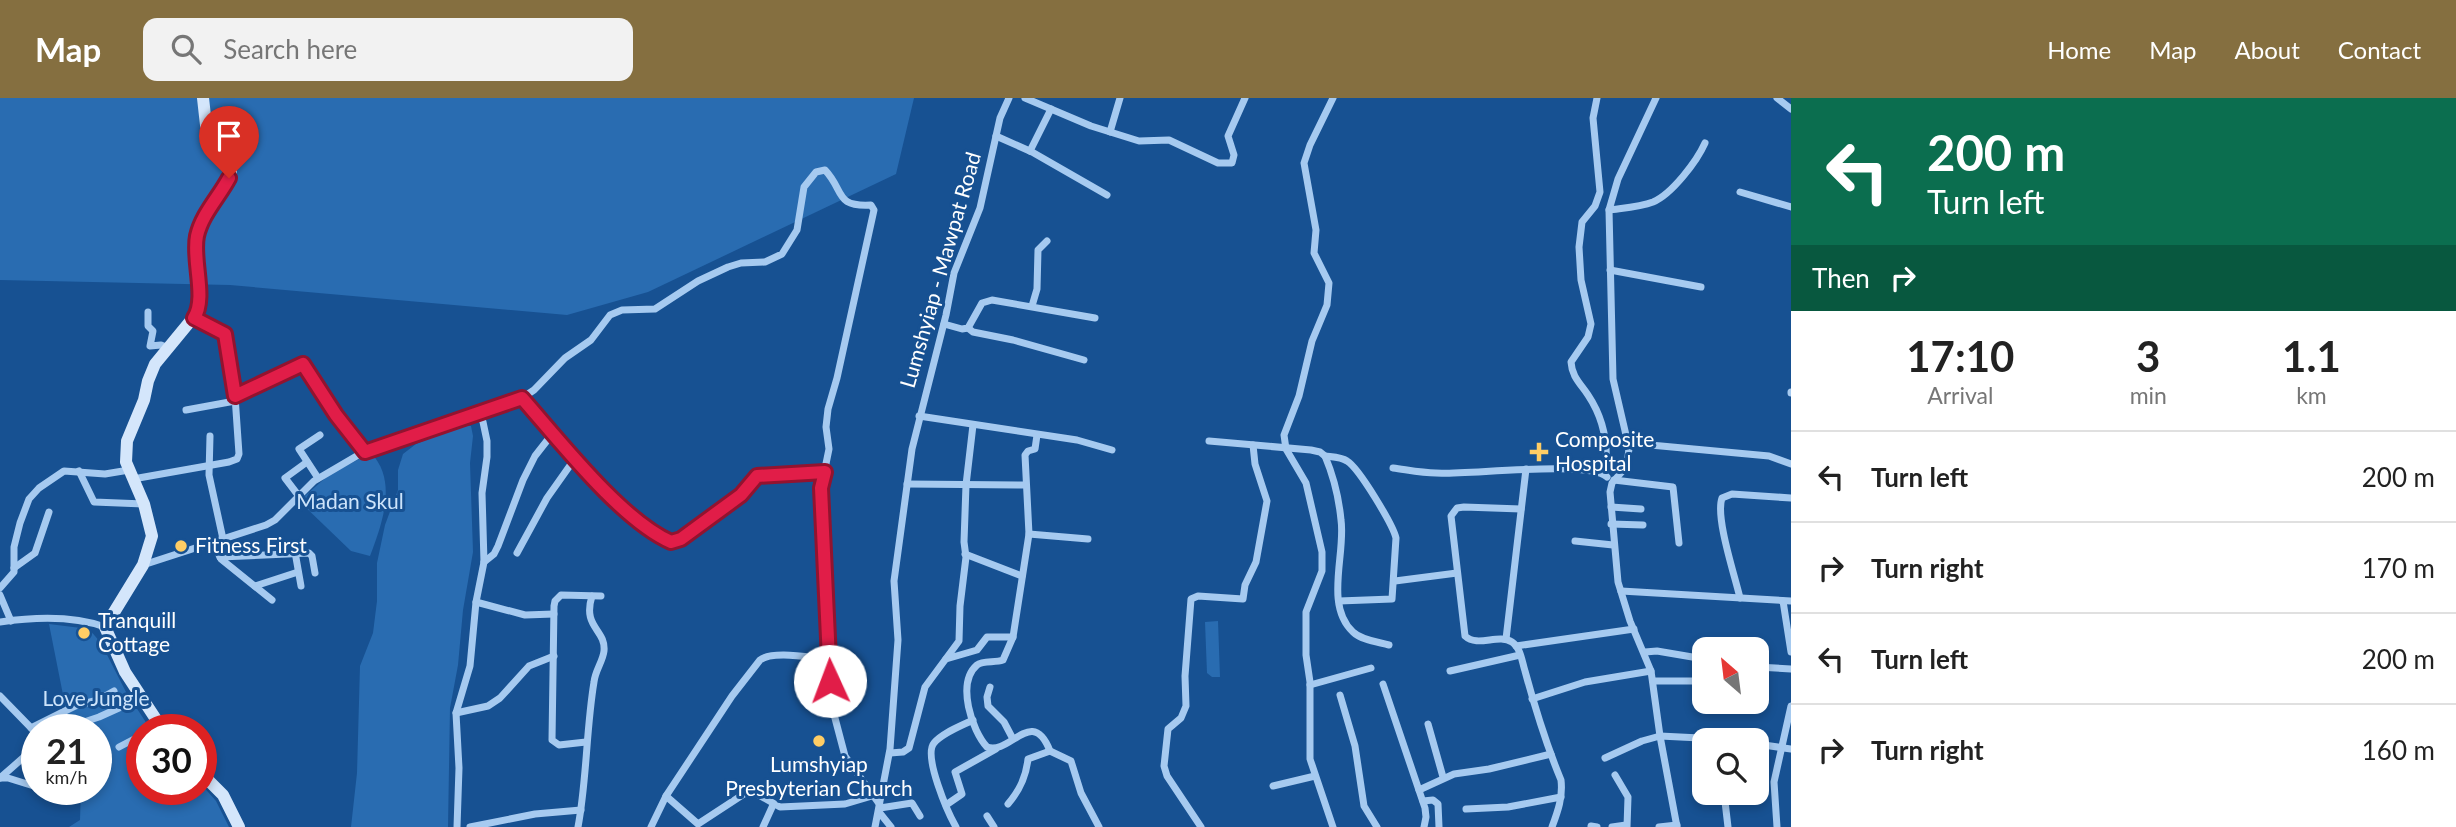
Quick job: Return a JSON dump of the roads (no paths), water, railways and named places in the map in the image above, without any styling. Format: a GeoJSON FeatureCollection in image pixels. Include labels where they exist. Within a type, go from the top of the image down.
{"type":"FeatureCollection","features":[{"type":"Feature","properties":{"kind":"street"},"geometry":{"type":"LineString","coordinates":[[151,714],[125,672],[105,627],[142,565],[152,536],[144,504],[126,456],[127,441],[144,400],[151,372],[194,318],[199,304],[197,237],[201,224],[222,192],[231,171],[224,151],[206,125],[204,98]]}},
{"type":"Feature","properties":{"kind":"street","name":"Lumshyiap - Mawpat Road"},"geometry":{"type":"LineString","coordinates":[[875,827],[890,753],[898,640],[894,580],[919,416],[944,324],[954,273],[980,208],[1002,111],[1009,98]]}},
{"type":"Feature","properties":{"kind":"street"},"geometry":{"type":"LineString","coordinates":[[1026,98],[1110,132],[1144,142],[1169,140],[1218,163],[1230,164],[1234,158],[1228,136],[1245,98]]}},
{"type":"Feature","properties":{"kind":"street"},"geometry":{"type":"LineString","coordinates":[[1110,132],[1120,98]]}},
{"type":"Feature","properties":{"kind":"street"},"geometry":{"type":"LineString","coordinates":[[1333,827],[1310,759],[1306,612],[1322,571],[1322,552],[1306,483],[1286,449],[1284,435],[1298,396],[1312,341],[1327,305],[1329,283],[1314,253],[1316,230],[1304,163],[1334,98]]}},
{"type":"Feature","properties":{"kind":"street"},"geometry":{"type":"LineString","coordinates":[[1597,98],[1593,118],[1600,192],[1595,206],[1581,222],[1579,247],[1581,280],[1591,324],[1588,337],[1570,362],[1573,376],[1597,410],[1605,435],[1608,455],[1605,474]]}},
{"type":"Feature","properties":{"kind":"street"},"geometry":{"type":"LineString","coordinates":[[1656,98],[1618,178],[1609,210],[1615,391],[1629,443],[1627,466],[1613,482],[1611,524],[1620,591],[1651,671],[1677,826],[1659,827]]}},
{"type":"Feature","properties":{"kind":"street"},"geometry":{"type":"LineString","coordinates":[[1777,98],[1791,109]]}},
{"type":"Feature","properties":{"kind":"street"},"geometry":{"type":"LineString","coordinates":[[1030,151],[1052,109]]}},
{"type":"Feature","properties":{"kind":"street"},"geometry":{"type":"LineString","coordinates":[[996,136],[1030,151],[1107,195]]}},
{"type":"Feature","properties":{"kind":"street"},"geometry":{"type":"LineString","coordinates":[[1609,210],[1643,205],[1661,198],[1689,169],[1705,143]]}},
{"type":"Feature","properties":{"kind":"street"},"geometry":{"type":"LineString","coordinates":[[142,565],[243,534],[275,520],[318,478],[365,452],[522,398],[534,390],[565,358],[591,340],[610,315],[622,310],[655,309],[712,275],[741,263],[765,262],[782,254],[797,230],[804,187],[816,172],[825,170],[844,201],[854,206],[872,205],[874,210],[826,427],[829,449],[821,488],[831,703],[845,756],[891,827]]}},
{"type":"Feature","properties":{"kind":"street"},"geometry":{"type":"LineString","coordinates":[[1740,192],[1791,207]]}},
{"type":"Feature","properties":{"kind":"street"},"geometry":{"type":"LineString","coordinates":[[1032,306],[1037,289],[1037,254],[1047,241]]}},
{"type":"Feature","properties":{"kind":"street"},"geometry":{"type":"LineString","coordinates":[[1610,270],[1701,286]]}},
{"type":"Feature","properties":{"kind":"street"},"geometry":{"type":"LineString","coordinates":[[968,328],[978,308],[987,300],[1095,318]]}},
{"type":"Feature","properties":{"kind":"street"},"geometry":{"type":"LineString","coordinates":[[148,312],[148,326],[153,331],[150,346],[168,348]]}},
{"type":"Feature","properties":{"kind":"street"},"geometry":{"type":"LineString","coordinates":[[0,588],[14,568],[16,538],[29,499],[59,472],[131,474],[237,459],[239,454],[235,398],[225,334],[194,318]]}},
{"type":"Feature","properties":{"kind":"street"},"geometry":{"type":"LineString","coordinates":[[944,324],[968,328],[973,332],[1084,360]]}},
{"type":"Feature","properties":{"kind":"street"},"geometry":{"type":"LineString","coordinates":[[186,410],[235,398],[303,364],[336,415],[365,452]]}},
{"type":"Feature","properties":{"kind":"street"},"geometry":{"type":"LineString","coordinates":[[522,398],[634,518],[671,542],[681,539],[741,495],[757,476],[825,472]]}},
{"type":"Feature","properties":{"kind":"street"},"geometry":{"type":"LineString","coordinates":[[457,827],[456,713],[470,666],[476,602],[484,562],[482,493],[487,442],[483,422],[478,413]]}},
{"type":"Feature","properties":{"kind":"street"},"geometry":{"type":"LineString","coordinates":[[919,416],[1077,440],[1112,450]]}},
{"type":"Feature","properties":{"kind":"street"},"geometry":{"type":"LineString","coordinates":[[890,753],[903,752],[909,748],[925,687],[959,641],[966,485],[973,425]]}},
{"type":"Feature","properties":{"kind":"street"},"geometry":{"type":"LineString","coordinates":[[484,562],[494,554],[531,464],[553,433]]}},
{"type":"Feature","properties":{"kind":"street"},"geometry":{"type":"LineString","coordinates":[[318,478],[299,449],[320,435]]}},
{"type":"Feature","properties":{"kind":"street"},"geometry":{"type":"LineString","coordinates":[[997,748],[992,749],[982,742],[966,691],[974,669],[980,663],[1003,660],[1013,637],[1029,534],[1025,455],[1035,449],[1037,435]]}},
{"type":"Feature","properties":{"kind":"street"},"geometry":{"type":"LineString","coordinates":[[210,436],[208,465],[220,540],[220,557]]}},
{"type":"Feature","properties":{"kind":"street"},"geometry":{"type":"LineString","coordinates":[[1209,441],[1320,452],[1325,456],[1346,459],[1350,463],[1393,529],[1396,538],[1394,597],[1388,600],[1339,601]]}},
{"type":"Feature","properties":{"kind":"street"},"geometry":{"type":"LineString","coordinates":[[1629,443],[1769,456],[1791,464]]}},
{"type":"Feature","properties":{"kind":"street"},"geometry":{"type":"LineString","coordinates":[[1201,827],[1167,776],[1164,766],[1165,735],[1181,718],[1186,706],[1185,676],[1191,599],[1198,596],[1243,599],[1245,585],[1256,562],[1267,501],[1255,464],[1253,445]]}},
{"type":"Feature","properties":{"kind":"street"},"geometry":{"type":"LineString","coordinates":[[1325,456],[1341,519],[1339,601],[1342,614],[1353,632],[1360,637],[1389,645]]}},
{"type":"Feature","properties":{"kind":"street"},"geometry":{"type":"LineString","coordinates":[[517,554],[547,498],[576,457]]}},
{"type":"Feature","properties":{"kind":"street"},"geometry":{"type":"LineString","coordinates":[[298,495],[285,478],[307,462]]}},
{"type":"Feature","properties":{"kind":"street"},"geometry":{"type":"LineString","coordinates":[[1394,468],[1436,473],[1592,471],[1605,474],[1613,482],[1673,488],[1679,543]]}},
{"type":"Feature","properties":{"kind":"street"},"geometry":{"type":"LineString","coordinates":[[1506,639],[1526,470]]}},
{"type":"Feature","properties":{"kind":"street"},"geometry":{"type":"LineString","coordinates":[[79,471],[94,502],[144,504]]}},
{"type":"Feature","properties":{"kind":"street"},"geometry":{"type":"LineString","coordinates":[[907,484],[1025,485]]}},
{"type":"Feature","properties":{"kind":"street"},"geometry":{"type":"LineString","coordinates":[[1740,598],[1724,535],[1720,504],[1722,498],[1732,494],[1791,498]]}},
{"type":"Feature","properties":{"kind":"street"},"geometry":{"type":"LineString","coordinates":[[1521,509],[1464,507],[1453,511],[1451,516],[1465,636],[1474,641],[1506,639],[1516,646],[1520,654],[1532,699],[1561,780],[1561,797],[1552,827]]}},
{"type":"Feature","properties":{"kind":"street"},"geometry":{"type":"LineString","coordinates":[[1611,508],[1641,509]]}},
{"type":"Feature","properties":{"kind":"street"},"geometry":{"type":"LineString","coordinates":[[14,568],[35,553],[49,512]]}},
{"type":"Feature","properties":{"kind":"street"},"geometry":{"type":"LineString","coordinates":[[1611,524],[1643,525]]}},
{"type":"Feature","properties":{"kind":"street"},"geometry":{"type":"LineString","coordinates":[[1029,534],[1088,539]]}},
{"type":"Feature","properties":{"kind":"street"},"geometry":{"type":"LineString","coordinates":[[1575,541],[1613,545]]}},
{"type":"Feature","properties":{"kind":"street"},"geometry":{"type":"LineString","coordinates":[[220,557],[295,552],[311,554],[315,573]]}},
{"type":"Feature","properties":{"kind":"street"},"geometry":{"type":"LineString","coordinates":[[295,552],[301,586]]}},
{"type":"Feature","properties":{"kind":"street"},"geometry":{"type":"LineString","coordinates":[[965,554],[1022,576]]}},
{"type":"Feature","properties":{"kind":"street"},"geometry":{"type":"LineString","coordinates":[[220,557],[272,600]]}},
{"type":"Feature","properties":{"kind":"street"},"geometry":{"type":"LineString","coordinates":[[255,586],[298,572]]}},
{"type":"Feature","properties":{"kind":"street"},"geometry":{"type":"LineString","coordinates":[[1395,581],[1457,573]]}},
{"type":"Feature","properties":{"kind":"street"},"geometry":{"type":"LineString","coordinates":[[1620,591],[1787,601],[1791,652]]}},
{"type":"Feature","properties":{"kind":"street"},"geometry":{"type":"LineString","coordinates":[[0,595],[11,621]]}},
{"type":"Feature","properties":{"kind":"street"},"geometry":{"type":"LineString","coordinates":[[578,827],[594,679],[604,651],[599,633],[589,617],[588,608],[592,596]]}},
{"type":"Feature","properties":{"kind":"street"},"geometry":{"type":"LineString","coordinates":[[586,742],[559,745],[552,740],[555,601],[558,597],[601,596]]}},
{"type":"Feature","properties":{"kind":"street"},"geometry":{"type":"LineString","coordinates":[[476,602],[525,615],[554,614]]}},
{"type":"Feature","properties":{"kind":"street"},"geometry":{"type":"LineString","coordinates":[[0,622],[82,619],[105,627]]}},
{"type":"Feature","properties":{"kind":"street"},"geometry":{"type":"LineString","coordinates":[[1516,646],[1634,629]]}},
{"type":"Feature","properties":{"kind":"street"},"geometry":{"type":"LineString","coordinates":[[945,659],[977,650],[987,637],[1013,637]]}},
{"type":"Feature","properties":{"kind":"street"},"geometry":{"type":"LineString","coordinates":[[1645,652],[1657,651],[1692,657]]}},
{"type":"Feature","properties":{"kind":"street"},"geometry":{"type":"LineString","coordinates":[[1450,671],[1520,654]]}},
{"type":"Feature","properties":{"kind":"street"},"geometry":{"type":"LineString","coordinates":[[651,827],[666,796],[732,696],[764,657],[774,655],[829,659]]}},
{"type":"Feature","properties":{"kind":"street"},"geometry":{"type":"LineString","coordinates":[[456,713],[488,706],[509,690],[529,666],[554,656]]}},
{"type":"Feature","properties":{"kind":"street"},"geometry":{"type":"LineString","coordinates":[[1310,685],[1371,668]]}},
{"type":"Feature","properties":{"kind":"street"},"geometry":{"type":"LineString","coordinates":[[1769,668],[1791,669]]}},
{"type":"Feature","properties":{"kind":"street"},"geometry":{"type":"LineString","coordinates":[[1532,699],[1594,680],[1651,671]]}},
{"type":"Feature","properties":{"kind":"street"},"geometry":{"type":"LineString","coordinates":[[1653,681],[1692,681]]}},
{"type":"Feature","properties":{"kind":"street"},"geometry":{"type":"LineString","coordinates":[[1383,684],[1423,801],[1426,817],[1424,827]]}},
{"type":"Feature","properties":{"kind":"street"},"geometry":{"type":"LineString","coordinates":[[990,687],[988,706],[1004,722],[1013,739]]}},
{"type":"Feature","properties":{"kind":"street"},"geometry":{"type":"LineString","coordinates":[[62,714],[114,691]]}},
{"type":"Feature","properties":{"kind":"street"},"geometry":{"type":"LineString","coordinates":[[1340,695],[1354,746],[1364,806],[1377,827]]}},
{"type":"Feature","properties":{"kind":"street"},"geometry":{"type":"LineString","coordinates":[[0,696],[21,718]]}},
{"type":"Feature","properties":{"kind":"street"},"geometry":{"type":"LineString","coordinates":[[106,714],[141,698]]}},
{"type":"Feature","properties":{"kind":"street"},"geometry":{"type":"LineString","coordinates":[[1777,827],[1773,793],[1791,706]]}},
{"type":"Feature","properties":{"kind":"street"},"geometry":{"type":"LineString","coordinates":[[956,827],[932,764],[932,747],[940,738],[973,720]]}},
{"type":"Feature","properties":{"kind":"street"},"geometry":{"type":"LineString","coordinates":[[1428,724],[1443,777]]}},
{"type":"Feature","properties":{"kind":"street"},"geometry":{"type":"LineString","coordinates":[[946,805],[962,794],[955,772],[1024,733],[1036,732],[1043,737],[1050,751],[1073,762],[1081,793],[1099,827]]}},
{"type":"Feature","properties":{"kind":"street"},"geometry":{"type":"LineString","coordinates":[[1605,758],[1660,736],[1692,737]]}},
{"type":"Feature","properties":{"kind":"street"},"geometry":{"type":"LineString","coordinates":[[119,747],[126,743]]}},
{"type":"Feature","properties":{"kind":"street"},"geometry":{"type":"LineString","coordinates":[[1769,746],[1791,749]]}},
{"type":"Feature","properties":{"kind":"street"},"geometry":{"type":"LineString","coordinates":[[1008,804],[1019,791],[1026,776],[1028,759],[1050,751]]}},
{"type":"Feature","properties":{"kind":"street"},"geometry":{"type":"LineString","coordinates":[[1419,790],[1443,777],[1550,754]]}},
{"type":"Feature","properties":{"kind":"street"},"geometry":{"type":"LineString","coordinates":[[0,778],[21,760]]}},
{"type":"Feature","properties":{"kind":"street"},"geometry":{"type":"LineString","coordinates":[[1612,827],[1627,826],[1628,797],[1615,775]]}},
{"type":"Feature","properties":{"kind":"street"},"geometry":{"type":"LineString","coordinates":[[1273,786],[1315,776]]}},
{"type":"Feature","properties":{"kind":"street"},"geometry":{"type":"LineString","coordinates":[[0,778],[21,782]]}},
{"type":"Feature","properties":{"kind":"street"},"geometry":{"type":"LineString","coordinates":[[217,789],[223,795],[239,827]]}},
{"type":"Feature","properties":{"kind":"street"},"geometry":{"type":"LineString","coordinates":[[666,796],[698,824],[750,790],[773,805],[790,807],[845,804],[872,796]]}},
{"type":"Feature","properties":{"kind":"street"},"geometry":{"type":"LineString","coordinates":[[1466,809],[1508,807],[1561,797]]}},
{"type":"Feature","properties":{"kind":"street"},"geometry":{"type":"LineString","coordinates":[[1423,801],[1433,800],[1438,804],[1439,827]]}},
{"type":"Feature","properties":{"kind":"street"},"geometry":{"type":"LineString","coordinates":[[880,808],[912,803],[916,805],[920,816]]}},
{"type":"Feature","properties":{"kind":"street"},"geometry":{"type":"LineString","coordinates":[[763,827],[773,805]]}},
{"type":"Feature","properties":{"kind":"street"},"geometry":{"type":"LineString","coordinates":[[1725,805],[1728,827]]}},
{"type":"Feature","properties":{"kind":"street"},"geometry":{"type":"LineString","coordinates":[[470,827],[535,814],[581,810]]}},
{"type":"Feature","properties":{"kind":"street"},"geometry":{"type":"LineString","coordinates":[[987,816],[994,827]]}},
{"type":"Feature","properties":{"kind":"street"},"geometry":{"type":"LineString","coordinates":[[1591,826],[1597,827]]}},
{"type":"Feature","properties":{"kind":"place","name":"Composite Hospital"},"geometry":{"type":"Point","coordinates":[1539,452]}},
{"type":"Feature","properties":{"kind":"place","name":"Fitness First"},"geometry":{"type":"Point","coordinates":[181,546]}},
{"type":"Feature","properties":{"kind":"place","name":"Tranquill Cottage"},"geometry":{"type":"Point","coordinates":[84,633]}},
{"type":"Feature","properties":{"kind":"place","name":"Lumshyiap Presbyterian Church"},"geometry":{"type":"Point","coordinates":[819,741]}},
{"type":"Feature","properties":{"kind":"park label","name":"Madan Skul"},"geometry":{"type":"Point","coordinates":[350,502]}},
{"type":"Feature","properties":{"kind":"park label","name":"Love Jungle"},"geometry":{"type":"Point","coordinates":[96,699]}}]}
